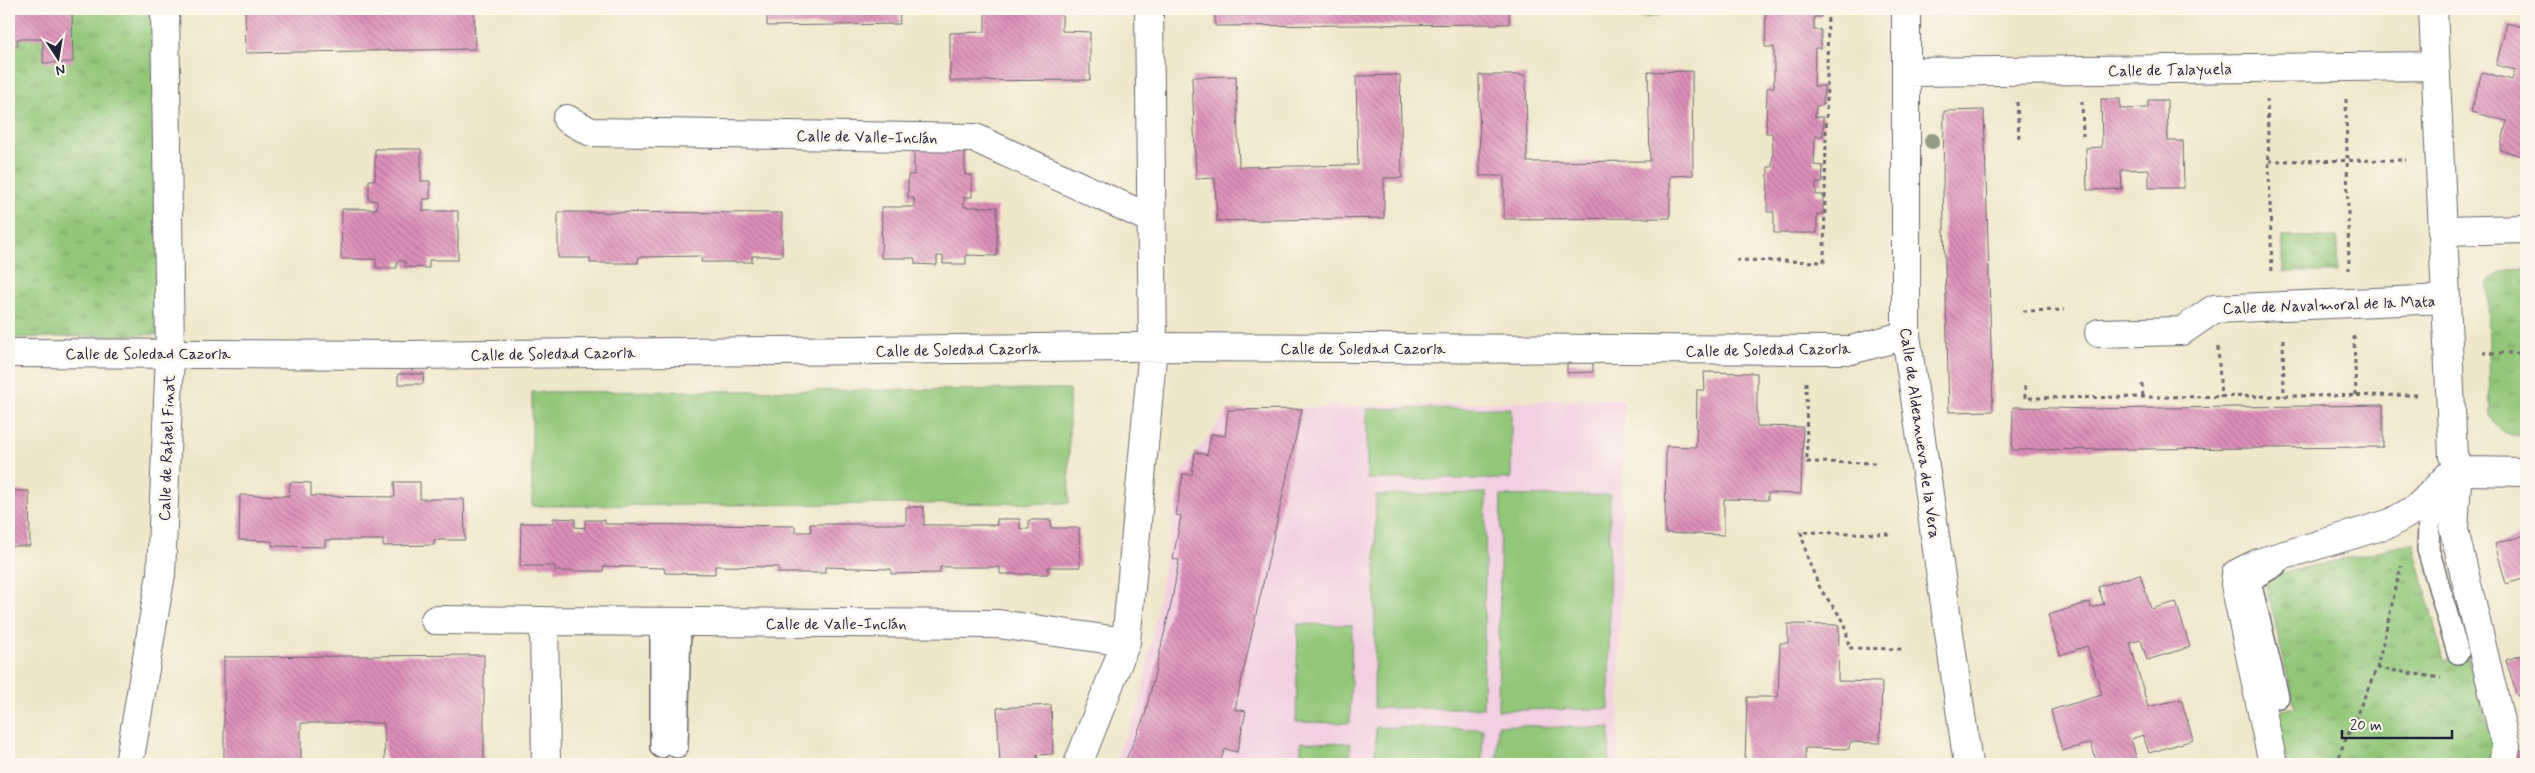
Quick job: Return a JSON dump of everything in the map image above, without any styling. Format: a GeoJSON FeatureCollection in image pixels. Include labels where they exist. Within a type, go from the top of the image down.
{"type":"FeatureCollection","features":[{"type":"Feature","properties":{"kind":"street","name":"Calle de Rafael Finat"},"geometry":{"type":"LineString","coordinates":[[129,764],[160,574],[170,353],[165,9]]}},
{"type":"Feature","properties":{"kind":"street"},"geometry":{"type":"LineString","coordinates":[[1078,764],[1126,642],[1153,347],[1149,9]]}},
{"type":"Feature","properties":{"kind":"street","name":"Calle de Aldeanueva de la Vera"},"geometry":{"type":"LineString","coordinates":[[1906,9],[1906,335],[1968,764]]}},
{"type":"Feature","properties":{"kind":"street","name":"Calle de Navalmoral de la Mata"},"geometry":{"type":"LineString","coordinates":[[2434,9],[2434,66],[2444,299],[2453,456],[2458,466],[2454,530],[2506,746],[2503,764]]}},
{"type":"Feature","properties":{"kind":"street","name":"Calle de Talayuela"},"geometry":{"type":"LineString","coordinates":[[1906,72],[2434,66]]}},
{"type":"Feature","properties":{"kind":"street","name":"Calle de Valle-Inclán"},"geometry":{"type":"LineString","coordinates":[[567,119],[591,132],[975,138],[1152,219]]}},
{"type":"Feature","properties":{"kind":"street"},"geometry":{"type":"LineString","coordinates":[[2442,231],[2526,229]]}},
{"type":"Feature","properties":{"kind":"street","name":"Calle de Navalmoral de la Mata"},"geometry":{"type":"LineString","coordinates":[[2099,333],[2182,331],[2214,309],[2444,299]]}},
{"type":"Feature","properties":{"kind":"street","name":"Calle de Soledad Cazorla"},"geometry":{"type":"LineString","coordinates":[[9,353],[406,355],[1153,347],[1851,350],[1906,335]]}},
{"type":"Feature","properties":{"kind":"street"},"geometry":{"type":"LineString","coordinates":[[2273,764],[2235,584],[2236,574],[2258,563],[2391,523],[2418,508],[2458,466],[2473,472],[2526,472]]}},
{"type":"Feature","properties":{"kind":"street","name":"Calle de Valle-Inclán"},"geometry":{"type":"LineString","coordinates":[[435,620],[998,624],[1126,642]]}},
{"type":"Feature","properties":{"kind":"street"},"geometry":{"type":"LineString","coordinates":[[544,621],[546,764]]}},
{"type":"Feature","properties":{"kind":"lane"},"geometry":{"type":"LineString","coordinates":[[2278,697],[2254,602],[2251,586],[2254,578],[2280,564],[2386,533],[2414,520],[2423,514],[2458,466]]}},
{"type":"Feature","properties":{"kind":"lane"},"geometry":{"type":"LineString","coordinates":[[2440,492],[2429,525],[2428,549],[2458,654]]}},
{"type":"Feature","properties":{"kind":"lane"},"geometry":{"type":"LineString","coordinates":[[669,747],[670,622]]}},
{"type":"Feature","properties":{"kind":"path"},"geometry":{"type":"LineString","coordinates":[[1736,260],[1824,262],[1828,9]]}},
{"type":"Feature","properties":{"kind":"path"},"geometry":{"type":"LineString","coordinates":[[2346,91],[2349,280]]}},
{"type":"Feature","properties":{"kind":"path"},"geometry":{"type":"LineString","coordinates":[[2267,93],[2272,282]]}},
{"type":"Feature","properties":{"kind":"path"},"geometry":{"type":"LineString","coordinates":[[2082,96],[2083,136]]}},
{"type":"Feature","properties":{"kind":"path"},"geometry":{"type":"LineString","coordinates":[[2017,97],[2019,138]]}},
{"type":"Feature","properties":{"kind":"path"},"geometry":{"type":"LineString","coordinates":[[2269,161],[2410,160]]}},
{"type":"Feature","properties":{"kind":"path"},"geometry":{"type":"LineString","coordinates":[[2023,311],[2065,310]]}},
{"type":"Feature","properties":{"kind":"path"},"geometry":{"type":"LineString","coordinates":[[2354,332],[2356,395]]}},
{"type":"Feature","properties":{"kind":"path"},"geometry":{"type":"LineString","coordinates":[[2282,333],[2284,396]]}},
{"type":"Feature","properties":{"kind":"path"},"geometry":{"type":"LineString","coordinates":[[2218,345],[2221,396]]}},
{"type":"Feature","properties":{"kind":"path"},"geometry":{"type":"LineString","coordinates":[[2483,353],[2526,353]]}},
{"type":"Feature","properties":{"kind":"path"},"geometry":{"type":"LineString","coordinates":[[1806,380],[1807,462],[1879,463]]}},
{"type":"Feature","properties":{"kind":"path"},"geometry":{"type":"LineString","coordinates":[[2142,384],[2143,397]]}},
{"type":"Feature","properties":{"kind":"path"},"geometry":{"type":"LineString","coordinates":[[2024,386],[2025,398],[2417,395]]}},
{"type":"Feature","properties":{"kind":"path"},"geometry":{"type":"LineString","coordinates":[[2335,764],[2377,668],[2414,520]]}},
{"type":"Feature","properties":{"kind":"path"},"geometry":{"type":"LineString","coordinates":[[1889,534],[1801,532],[1808,560],[1821,590],[1845,623],[1849,648],[1902,649]]}},
{"type":"Feature","properties":{"kind":"path"},"geometry":{"type":"LineString","coordinates":[[2377,668],[2440,678],[2487,668]]}},
{"type":"Feature","properties":{"kind":"shaded area"},"geometry":{"type":"Polygon","coordinates":[[[1624,399],[1618,764],[1113,764],[1140,705],[1181,474],[1228,410],[1624,399]]]}},
{"type":"Feature","properties":{"kind":"green space"},"geometry":{"type":"Polygon","coordinates":[[[9,9],[165,9],[169,334],[9,338],[9,9]]]}},
{"type":"Feature","properties":{"kind":"green space"},"geometry":{"type":"Polygon","coordinates":[[[1615,9],[1672,9],[1651,17],[1637,17],[1615,9]]]}},
{"type":"Feature","properties":{"kind":"green space"},"geometry":{"type":"Polygon","coordinates":[[[2283,237],[2337,237],[2337,272],[2283,272],[2283,237]]]}},
{"type":"Feature","properties":{"kind":"green space"},"geometry":{"type":"Polygon","coordinates":[[[2526,268],[2526,436],[2504,432],[2496,425],[2490,415],[2488,283],[2505,271],[2526,268]]]}},
{"type":"Feature","properties":{"kind":"green space"},"geometry":{"type":"Polygon","coordinates":[[[1069,389],[1069,503],[532,506],[532,392],[1069,389]]]}},
{"type":"Feature","properties":{"kind":"green space"},"geometry":{"type":"Polygon","coordinates":[[[1511,408],[1511,479],[1367,479],[1367,409],[1511,408]]]}},
{"type":"Feature","properties":{"kind":"green space"},"geometry":{"type":"Polygon","coordinates":[[[1486,493],[1483,708],[1374,708],[1376,495],[1486,493]]]}},
{"type":"Feature","properties":{"kind":"green space"},"geometry":{"type":"Polygon","coordinates":[[[1610,495],[1609,709],[1498,710],[1501,496],[1610,495]]]}},
{"type":"Feature","properties":{"kind":"green space"},"geometry":{"type":"Polygon","coordinates":[[[2413,543],[2444,661],[2467,655],[2496,753],[2489,764],[2287,764],[2274,712],[2295,707],[2264,577],[2413,543]]]}},
{"type":"Feature","properties":{"kind":"green space"},"geometry":{"type":"Polygon","coordinates":[[[1298,624],[1352,625],[1350,723],[1296,722],[1298,624]]]}},
{"type":"Feature","properties":{"kind":"green space"},"geometry":{"type":"Polygon","coordinates":[[[1498,725],[1610,728],[1609,764],[1497,764],[1498,725]]]}},
{"type":"Feature","properties":{"kind":"green space"},"geometry":{"type":"Polygon","coordinates":[[[1376,727],[1483,729],[1482,764],[1375,764],[1376,727]]]}},
{"type":"Feature","properties":{"kind":"green space"},"geometry":{"type":"Polygon","coordinates":[[[1301,742],[1351,743],[1350,764],[1301,764],[1301,742]]]}},
{"type":"Feature","properties":{"kind":"building"},"geometry":{"type":"Polygon","coordinates":[[[9,9],[72,9],[73,62],[43,63],[43,39],[17,39],[18,46],[9,46],[9,9]]]}},
{"type":"Feature","properties":{"kind":"building"},"geometry":{"type":"Polygon","coordinates":[[[245,9],[474,9],[475,49],[246,53],[245,9]]]}},
{"type":"Feature","properties":{"kind":"building"},"geometry":{"type":"Polygon","coordinates":[[[767,9],[899,9],[900,24],[767,26],[767,9]]]}},
{"type":"Feature","properties":{"kind":"building"},"geometry":{"type":"Polygon","coordinates":[[[985,9],[1062,9],[1062,31],[1090,32],[1090,80],[950,81],[950,33],[985,32],[985,9]]]}},
{"type":"Feature","properties":{"kind":"building"},"geometry":{"type":"Polygon","coordinates":[[[1215,9],[1509,9],[1509,24],[1215,26],[1215,9]]]}},
{"type":"Feature","properties":{"kind":"building"},"geometry":{"type":"Polygon","coordinates":[[[1766,9],[1821,9],[1821,17],[1814,17],[1814,30],[1821,30],[1821,48],[1815,48],[1814,86],[1824,86],[1823,105],[1816,106],[1815,117],[1823,117],[1823,136],[1815,136],[1814,165],[1823,166],[1822,183],[1816,183],[1816,195],[1823,195],[1823,214],[1817,214],[1817,233],[1774,233],[1774,212],[1767,212],[1768,167],[1772,167],[1773,152],[1772,133],[1766,133],[1767,88],[1774,87],[1774,47],[1765,47],[1766,9]]]}},
{"type":"Feature","properties":{"kind":"building"},"geometry":{"type":"Polygon","coordinates":[[[2507,23],[2526,28],[2526,157],[2500,150],[2507,121],[2471,112],[2482,72],[2512,80],[2515,70],[2496,65],[2507,23]]]}},
{"type":"Feature","properties":{"kind":"building"},"geometry":{"type":"Polygon","coordinates":[[[1692,71],[1693,175],[1670,176],[1670,218],[1504,219],[1504,176],[1480,176],[1479,75],[1526,75],[1527,162],[1650,161],[1648,72],[1692,71]]]}},
{"type":"Feature","properties":{"kind":"building"},"geometry":{"type":"Polygon","coordinates":[[[1400,75],[1402,178],[1384,178],[1384,218],[1217,221],[1215,178],[1196,179],[1192,77],[1236,76],[1239,167],[1358,165],[1356,76],[1400,75]]]}},
{"type":"Feature","properties":{"kind":"building"},"geometry":{"type":"Polygon","coordinates":[[[2101,99],[2120,99],[2120,109],[2148,108],[2148,100],[2167,100],[2168,141],[2183,141],[2184,188],[2149,188],[2149,169],[2121,170],[2122,189],[2087,190],[2086,148],[2102,147],[2101,99]]]}},
{"type":"Feature","properties":{"kind":"building"},"geometry":{"type":"Polygon","coordinates":[[[1984,110],[1993,411],[1949,412],[1943,188],[1944,111],[1984,110]]]}},
{"type":"Feature","properties":{"kind":"building"},"geometry":{"type":"Polygon","coordinates":[[[914,146],[965,146],[965,175],[972,175],[972,197],[964,197],[964,207],[997,207],[997,256],[966,255],[966,264],[943,264],[943,256],[937,256],[937,265],[915,264],[915,258],[881,258],[882,207],[914,207],[914,198],[908,198],[908,175],[914,175],[914,146]]]}},
{"type":"Feature","properties":{"kind":"building"},"geometry":{"type":"Polygon","coordinates":[[[375,149],[421,149],[421,181],[430,181],[430,199],[423,199],[423,211],[458,211],[458,260],[429,260],[429,268],[405,267],[405,261],[397,261],[397,268],[376,268],[376,259],[341,259],[342,209],[377,209],[377,201],[369,200],[369,180],[375,180],[375,149]]]}},
{"type":"Feature","properties":{"kind":"building"},"geometry":{"type":"Polygon","coordinates":[[[558,212],[782,213],[782,256],[752,256],[752,262],[701,262],[702,256],[639,257],[638,263],[590,263],[590,258],[558,258],[558,212]]]}},
{"type":"Feature","properties":{"kind":"building"},"geometry":{"type":"Polygon","coordinates":[[[1593,362],[1593,372],[1567,373],[1567,363],[1593,362]]]}},
{"type":"Feature","properties":{"kind":"building"},"geometry":{"type":"Polygon","coordinates":[[[1704,372],[1757,373],[1757,426],[1803,427],[1801,494],[1768,493],[1768,500],[1724,499],[1724,535],[1665,533],[1666,446],[1696,447],[1697,390],[1705,390],[1704,372]]]}},
{"type":"Feature","properties":{"kind":"building"},"geometry":{"type":"Polygon","coordinates":[[[398,374],[424,374],[423,384],[398,384],[398,374]]]}},
{"type":"Feature","properties":{"kind":"building"},"geometry":{"type":"Polygon","coordinates":[[[2383,405],[2383,447],[2012,450],[2013,407],[2091,409],[2383,405]]]}},
{"type":"Feature","properties":{"kind":"building"},"geometry":{"type":"Polygon","coordinates":[[[1302,409],[1235,709],[1246,711],[1237,752],[1225,749],[1219,764],[1124,764],[1145,715],[1172,600],[1179,560],[1173,559],[1181,516],[1176,515],[1183,474],[1192,475],[1195,452],[1207,455],[1211,434],[1225,436],[1228,410],[1302,409]]]}},
{"type":"Feature","properties":{"kind":"building"},"geometry":{"type":"Polygon","coordinates":[[[290,482],[311,483],[311,496],[395,497],[394,482],[420,482],[420,499],[464,499],[465,540],[434,540],[434,545],[383,546],[383,540],[325,540],[325,547],[272,546],[272,541],[239,540],[240,495],[289,496],[290,482]]]}},
{"type":"Feature","properties":{"kind":"building"},"geometry":{"type":"Polygon","coordinates":[[[9,491],[29,491],[30,546],[9,546],[9,491]]]}},
{"type":"Feature","properties":{"kind":"building"},"geometry":{"type":"Polygon","coordinates":[[[906,507],[924,507],[924,525],[997,525],[997,519],[1020,519],[1020,529],[1029,529],[1029,520],[1051,520],[1051,528],[1079,528],[1080,567],[1048,567],[1048,574],[1000,574],[1000,567],[940,567],[940,573],[891,574],[891,569],[825,567],[825,573],[778,573],[779,567],[715,566],[715,574],[665,573],[664,568],[604,566],[603,571],[555,571],[555,566],[520,566],[521,523],[553,523],[553,518],[575,519],[575,527],[585,528],[585,520],[605,520],[605,524],[795,526],[795,532],[811,532],[810,524],[906,524],[906,507]]]}},
{"type":"Feature","properties":{"kind":"building"},"geometry":{"type":"Polygon","coordinates":[[[2526,535],[2526,578],[2506,584],[2495,544],[2526,535]]]}},
{"type":"Feature","properties":{"kind":"building"},"geometry":{"type":"Polygon","coordinates":[[[2140,574],[2151,609],[2176,602],[2190,647],[2147,660],[2141,640],[2130,643],[2148,707],[2181,699],[2193,740],[2149,753],[2143,735],[2131,739],[2138,764],[2097,764],[2091,743],[2062,751],[2051,710],[2102,695],[2087,646],[2060,655],[2048,615],[2090,602],[2091,608],[2104,604],[2098,587],[2140,574]]]}},
{"type":"Feature","properties":{"kind":"building"},"geometry":{"type":"Polygon","coordinates":[[[1788,624],[1839,625],[1838,681],[1882,682],[1880,743],[1850,742],[1849,749],[1805,748],[1805,764],[1745,764],[1747,697],[1778,697],[1780,643],[1788,643],[1788,624]]]}},
{"type":"Feature","properties":{"kind":"building"},"geometry":{"type":"Polygon","coordinates":[[[2526,654],[2526,694],[2517,696],[2506,660],[2526,654]]]}},
{"type":"Feature","properties":{"kind":"building"},"geometry":{"type":"Polygon","coordinates":[[[484,655],[484,764],[385,764],[384,723],[301,723],[301,764],[224,764],[224,657],[484,655]]]}},
{"type":"Feature","properties":{"kind":"building"},"geometry":{"type":"Polygon","coordinates":[[[1051,705],[1053,754],[1037,755],[1038,764],[1000,764],[997,708],[1051,705]]]}},
{"type":"Feature","properties":{"kind":"building"},"geometry":{"type":"Polygon","coordinates":[[[2526,749],[2526,764],[2515,764],[2512,753],[2526,749]]]}}]}
